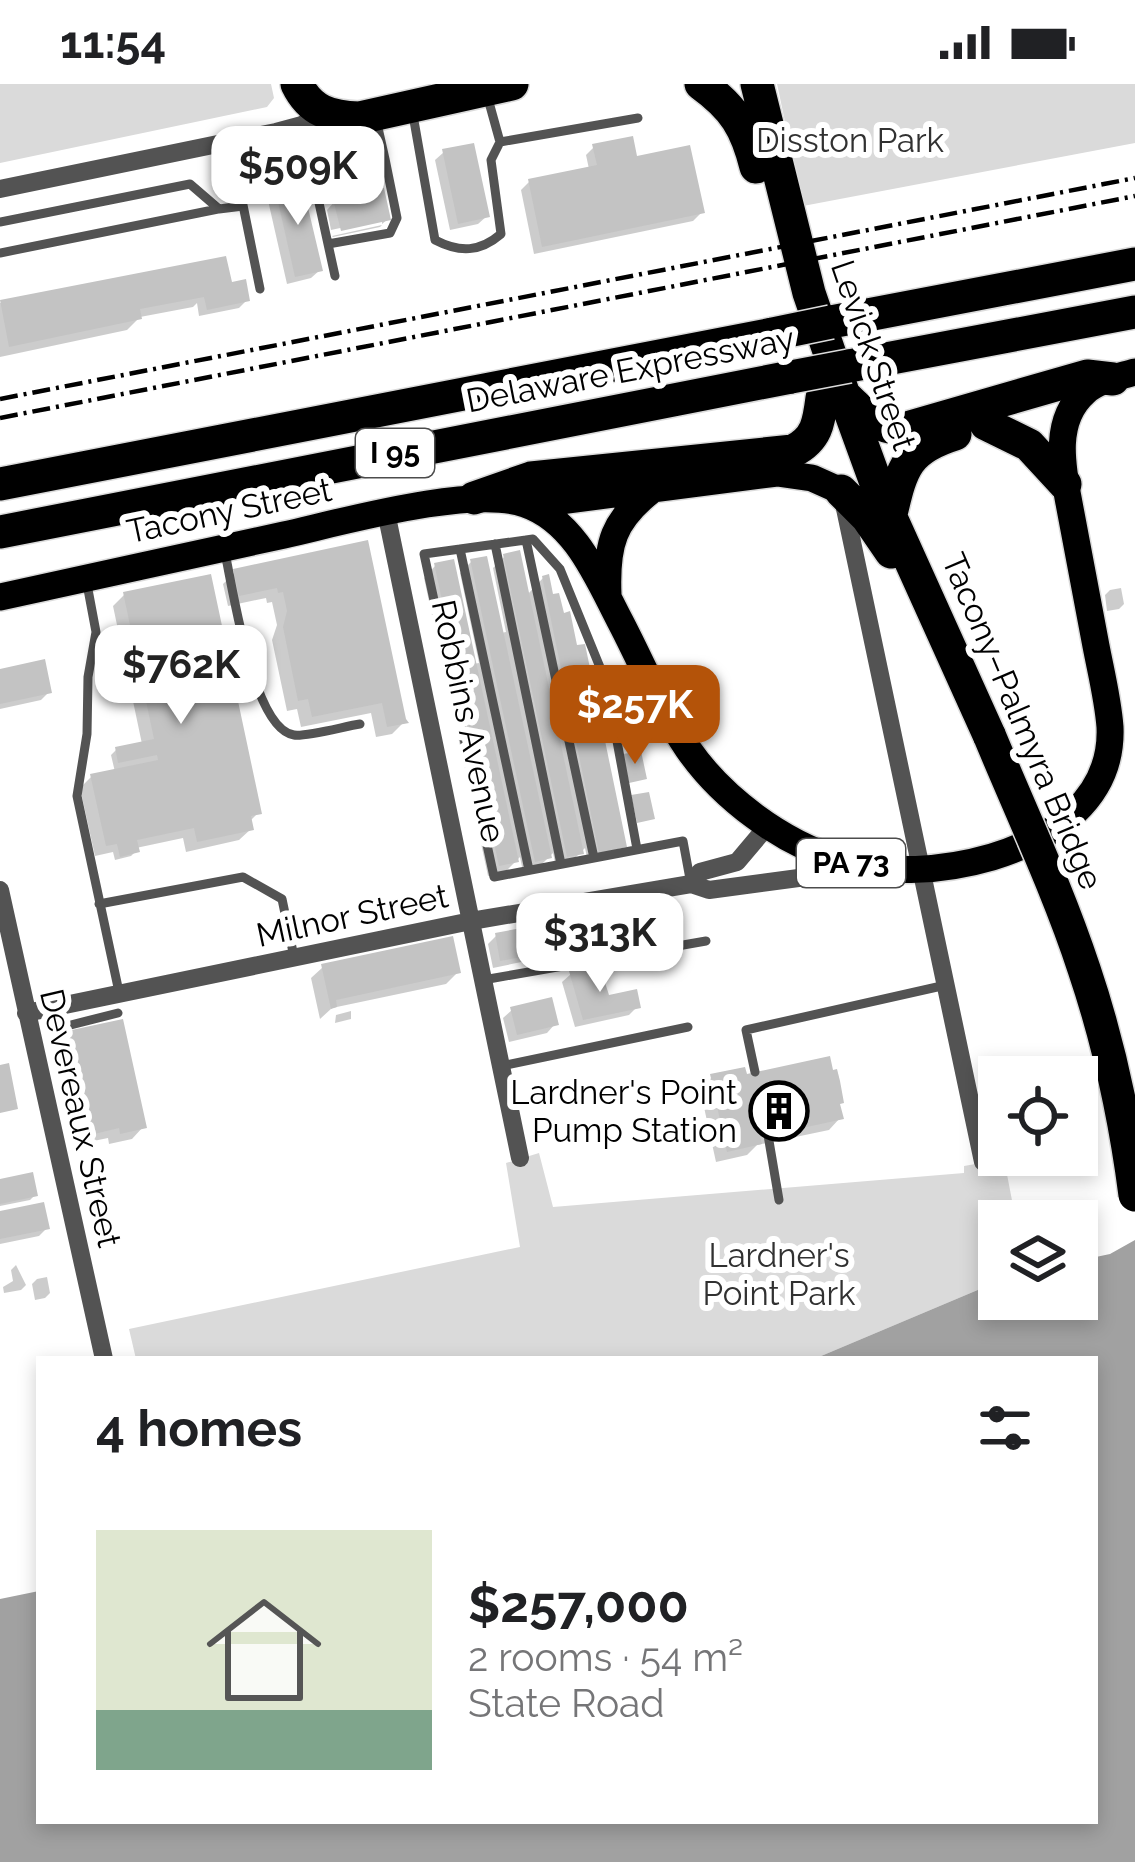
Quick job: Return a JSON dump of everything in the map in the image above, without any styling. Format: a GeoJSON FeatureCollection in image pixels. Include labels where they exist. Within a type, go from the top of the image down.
{"type":"FeatureCollection","features":[{"type":"Feature","properties":{"kind":"highway"},"geometry":{"type":"LineString","coordinates":[[297,84],[311,118],[359,118],[495,87]]}},
{"type":"Feature","properties":{"kind":"highway","name":"Levick Street"},"geometry":{"type":"LineString","coordinates":[[701,84],[746,130],[788,296],[838,386]]}},
{"type":"Feature","properties":{"kind":"highway","name":"Levick Street"},"geometry":{"type":"LineString","coordinates":[[757,84],[809,293],[838,386],[885,502]]}},
{"type":"Feature","properties":{"kind":"highway","name":"Delaware Expressway"},"geometry":{"type":"LineString","coordinates":[[0,484],[1135,264]]}},
{"type":"Feature","properties":{"kind":"highway","name":"Delaware Expressway"},"geometry":{"type":"LineString","coordinates":[[0,532],[790,377],[838,386],[1135,312]]}},
{"type":"Feature","properties":{"kind":"highway"},"geometry":{"type":"LineString","coordinates":[[474,498],[531,478],[794,451],[814,434],[838,386],[868,419],[903,429],[1087,376],[1124,376]]}},
{"type":"Feature","properties":{"kind":"highway"},"geometry":{"type":"LineString","coordinates":[[885,502],[915,452],[930,442],[1080,397]]}},
{"type":"Feature","properties":{"kind":"highway"},"geometry":{"type":"LineString","coordinates":[[986,424],[1029,446],[1065,484]]}},
{"type":"Feature","properties":{"kind":"highway"},"geometry":{"type":"LineString","coordinates":[[841,491],[875,527],[945,633]]}},
{"type":"Feature","properties":{"kind":"highway","name":"Tacony–Palmyra Bridge"},"geometry":{"type":"LineString","coordinates":[[885,502],[1063,911],[1120,1096],[1135,1195]]}},
{"type":"Feature","properties":{"kind":"main road"},"geometry":{"type":"LineString","coordinates":[[1080,397],[1102,382],[1124,376]]}},
{"type":"Feature","properties":{"kind":"main road","name":"PA 73"},"geometry":{"type":"LineString","coordinates":[[608,598],[689,751],[723,788],[769,824],[838,860],[886,868],[962,864],[996,856],[1041,836],[1080,809],[1102,777],[1110,726],[1065,484],[1061,438],[1080,397]]}},
{"type":"Feature","properties":{"kind":"main road","name":"Tacony Street"},"geometry":{"type":"LineString","coordinates":[[0,597],[386,512],[474,498],[529,505],[776,473],[812,478],[841,491]]}},
{"type":"Feature","properties":{"kind":"main road"},"geometry":{"type":"LineString","coordinates":[[608,598],[607,571],[615,531],[628,510],[653,489]]}},
{"type":"Feature","properties":{"kind":"main road"},"geometry":{"type":"LineString","coordinates":[[529,505],[572,538],[608,598]]}},
{"type":"Feature","properties":{"kind":"street"},"geometry":{"type":"LineString","coordinates":[[0,189],[230,141],[311,118]]}},
{"type":"Feature","properties":{"kind":"street"},"geometry":{"type":"LineString","coordinates":[[841,491],[978,1138]]}},
{"type":"Feature","properties":{"kind":"street","name":"Robbins Avenue"},"geometry":{"type":"LineString","coordinates":[[386,512],[520,1158]]}},
{"type":"Feature","properties":{"kind":"street","name":"Milnor Street"},"geometry":{"type":"LineString","coordinates":[[691,884],[700,872],[737,862],[769,824]]}},
{"type":"Feature","properties":{"kind":"street","name":"Milnor Street"},"geometry":{"type":"LineString","coordinates":[[26,1013],[119,1004],[294,957],[471,921],[691,884],[709,890],[821,875],[838,860]]}},
{"type":"Feature","properties":{"kind":"street","name":"Devereaux Street"},"geometry":{"type":"LineString","coordinates":[[0,890],[103,1356]]}},
{"type":"Feature","properties":{"kind":"lane"},"geometry":{"type":"LineString","coordinates":[[411,106],[435,240],[448,247],[477,249],[501,234],[491,160],[500,142],[495,87]]}},
{"type":"Feature","properties":{"kind":"lane"},"geometry":{"type":"LineString","coordinates":[[328,244],[390,233],[397,218],[375,115]]}},
{"type":"Feature","properties":{"kind":"lane"},"geometry":{"type":"LineString","coordinates":[[311,118],[309,156],[334,276]]}},
{"type":"Feature","properties":{"kind":"lane"},"geometry":{"type":"LineString","coordinates":[[500,142],[638,118]]}},
{"type":"Feature","properties":{"kind":"lane"},"geometry":{"type":"LineString","coordinates":[[230,141],[260,289]]}},
{"type":"Feature","properties":{"kind":"lane"},"geometry":{"type":"LineString","coordinates":[[269,166],[309,156]]}},
{"type":"Feature","properties":{"kind":"lane"},"geometry":{"type":"LineString","coordinates":[[313,175],[385,159]]}},
{"type":"Feature","properties":{"kind":"lane"},"geometry":{"type":"LineString","coordinates":[[0,221],[190,184],[219,209]]}},
{"type":"Feature","properties":{"kind":"lane"},"geometry":{"type":"LineString","coordinates":[[0,253],[243,206]]}},
{"type":"Feature","properties":{"kind":"lane"},"geometry":{"type":"LineString","coordinates":[[637,850],[606,682],[560,568],[533,539],[424,554],[494,877],[594,857],[637,850],[682,841],[691,884]]}},
{"type":"Feature","properties":{"kind":"lane"},"geometry":{"type":"LineString","coordinates":[[526,540],[594,857]]}},
{"type":"Feature","properties":{"kind":"lane"},"geometry":{"type":"LineString","coordinates":[[495,544],[561,864]]}},
{"type":"Feature","properties":{"kind":"lane"},"geometry":{"type":"LineString","coordinates":[[224,548],[253,681],[277,727],[294,735],[360,724]]}},
{"type":"Feature","properties":{"kind":"lane"},"geometry":{"type":"LineString","coordinates":[[460,549],[529,870]]}},
{"type":"Feature","properties":{"kind":"lane"},"geometry":{"type":"LineString","coordinates":[[59,1028],[119,1004],[77,796],[88,734],[88,677],[96,632],[86,579]]}},
{"type":"Feature","properties":{"kind":"lane"},"geometry":{"type":"LineString","coordinates":[[99,904],[243,877],[282,899],[294,957]]}},
{"type":"Feature","properties":{"kind":"lane"},"geometry":{"type":"LineString","coordinates":[[483,980],[706,940]]}},
{"type":"Feature","properties":{"kind":"lane"},"geometry":{"type":"LineString","coordinates":[[755,1072],[746,1030],[946,985]]}},
{"type":"Feature","properties":{"kind":"lane"},"geometry":{"type":"LineString","coordinates":[[54,1007],[82,1132]]}},
{"type":"Feature","properties":{"kind":"lane"},"geometry":{"type":"LineString","coordinates":[[501,1066],[688,1027]]}},
{"type":"Feature","properties":{"kind":"lane"},"geometry":{"type":"LineString","coordinates":[[768,1135],[779,1200]]}},
{"type":"Feature","properties":{"kind":"green space"},"geometry":{"type":"Polygon","coordinates":[[[0,84],[271,84],[274,98],[267,107],[0,163],[0,84]]]}},
{"type":"Feature","properties":{"kind":"green space","name":"Disston Park"},"geometry":{"type":"Polygon","coordinates":[[[777,84],[1135,84],[1135,143],[803,206],[777,84]]]}},
{"type":"Feature","properties":{"kind":"green space","name":"Lardner's Point Park"},"geometry":{"type":"Polygon","coordinates":[[[539,1153],[553,1207],[964,1173],[964,1166],[978,1164],[978,1176],[1007,1176],[1012,1200],[978,1200],[978,1290],[821,1356],[135,1356],[129,1329],[520,1247],[506,1163],[539,1153]]]}},
{"type":"Feature","properties":{"kind":"shaded area"},"geometry":{"type":"Polygon","coordinates":[[[1135,1240],[1135,1862],[0,1862],[0,1599],[36,1592],[36,1824],[1098,1824],[1098,1356],[821,1356],[978,1290],[978,1320],[1098,1320],[1098,1257],[1135,1240]]]}},
{"type":"Feature","properties":{"kind":"building"},"geometry":{"type":"Polygon","coordinates":[[[633,136],[637,156],[690,145],[705,213],[542,247],[528,179],[597,165],[592,144],[633,136]]]}},
{"type":"Feature","properties":{"kind":"building"},"geometry":{"type":"Polygon","coordinates":[[[474,143],[490,217],[458,224],[442,149],[474,143]]]}},
{"type":"Feature","properties":{"kind":"building"},"geometry":{"type":"Polygon","coordinates":[[[301,178],[323,271],[295,277],[274,184],[301,178]]]}},
{"type":"Feature","properties":{"kind":"building"},"geometry":{"type":"Polygon","coordinates":[[[384,188],[391,220],[341,231],[333,199],[384,188]]]}},
{"type":"Feature","properties":{"kind":"building"},"geometry":{"type":"Polygon","coordinates":[[[226,256],[232,282],[246,279],[250,301],[207,310],[204,297],[140,309],[142,319],[9,347],[0,300],[226,256]]]}},
{"type":"Feature","properties":{"kind":"building"},"geometry":{"type":"Polygon","coordinates":[[[368,540],[409,723],[387,727],[382,703],[312,717],[308,699],[298,701],[283,627],[287,611],[283,592],[278,593],[277,588],[239,596],[233,569],[368,540]]]}},
{"type":"Feature","properties":{"kind":"building"},"geometry":{"type":"Polygon","coordinates":[[[520,550],[584,854],[567,857],[503,554],[520,550]]]}},
{"type":"Feature","properties":{"kind":"building"},"geometry":{"type":"Polygon","coordinates":[[[487,556],[552,858],[535,862],[470,559],[487,556]]]}},
{"type":"Feature","properties":{"kind":"building"},"geometry":{"type":"Polygon","coordinates":[[[454,559],[519,862],[499,866],[434,563],[454,559]]]}},
{"type":"Feature","properties":{"kind":"building"},"geometry":{"type":"Polygon","coordinates":[[[211,574],[262,814],[251,816],[254,830],[197,842],[194,828],[137,840],[140,852],[120,857],[117,844],[106,846],[90,774],[158,760],[157,755],[118,763],[115,747],[154,739],[123,592],[211,574]]]}},
{"type":"Feature","properties":{"kind":"building"},"geometry":{"type":"Polygon","coordinates":[[[549,574],[553,594],[559,593],[564,613],[570,611],[577,645],[585,644],[627,847],[599,853],[542,576],[549,574]]]}},
{"type":"Feature","properties":{"kind":"building"},"geometry":{"type":"Polygon","coordinates":[[[45,659],[52,693],[0,704],[0,669],[45,659]]]}},
{"type":"Feature","properties":{"kind":"building"},"geometry":{"type":"Polygon","coordinates":[[[641,751],[647,779],[629,783],[623,754],[641,751]]]}},
{"type":"Feature","properties":{"kind":"building"},"geometry":{"type":"Polygon","coordinates":[[[649,792],[655,819],[637,823],[631,795],[649,792]]]}},
{"type":"Feature","properties":{"kind":"building"},"geometry":{"type":"Polygon","coordinates":[[[537,925],[543,953],[500,961],[495,933],[537,925]]]}},
{"type":"Feature","properties":{"kind":"building"},"geometry":{"type":"Polygon","coordinates":[[[453,936],[461,973],[336,1000],[337,1007],[331,1009],[321,964],[453,936]]]}},
{"type":"Feature","properties":{"kind":"building"},"geometry":{"type":"Polygon","coordinates":[[[599,964],[609,995],[637,989],[641,1008],[583,1020],[569,971],[599,964]]]}},
{"type":"Feature","properties":{"kind":"building"},"geometry":{"type":"Polygon","coordinates":[[[552,997],[559,1025],[517,1035],[510,1007],[552,997]]]}},
{"type":"Feature","properties":{"kind":"building"},"geometry":{"type":"Polygon","coordinates":[[[123,1019],[147,1128],[90,1135],[67,1031],[123,1019]]]}},
{"type":"Feature","properties":{"kind":"building","name":"Lardner's Point Pump Station"},"geometry":{"type":"Polygon","coordinates":[[[830,1056],[840,1081],[844,1119],[760,1137],[762,1144],[727,1152],[710,1074],[745,1067],[747,1074],[830,1056]]]}},
{"type":"Feature","properties":{"kind":"building"},"geometry":{"type":"Polygon","coordinates":[[[9,1063],[18,1109],[0,1113],[0,1065],[9,1063]]]}},
{"type":"Feature","properties":{"kind":"building"},"geometry":{"type":"Polygon","coordinates":[[[33,1172],[38,1196],[0,1204],[0,1179],[33,1172]]]}},
{"type":"Feature","properties":{"kind":"building"},"geometry":{"type":"Polygon","coordinates":[[[44,1202],[50,1229],[0,1239],[0,1211],[44,1202]]]}},
{"type":"Feature","properties":{"kind":"railway"},"geometry":{"type":"LineString","coordinates":[[0,399],[1135,178]]}},
{"type":"Feature","properties":{"kind":"railway"},"geometry":{"type":"LineString","coordinates":[[0,418],[1135,196]]}},
{"type":"Feature","properties":{"kind":"place","name":"Lardner's Point Pump Station"},"geometry":{"type":"Point","coordinates":[779,1111]}}]}
